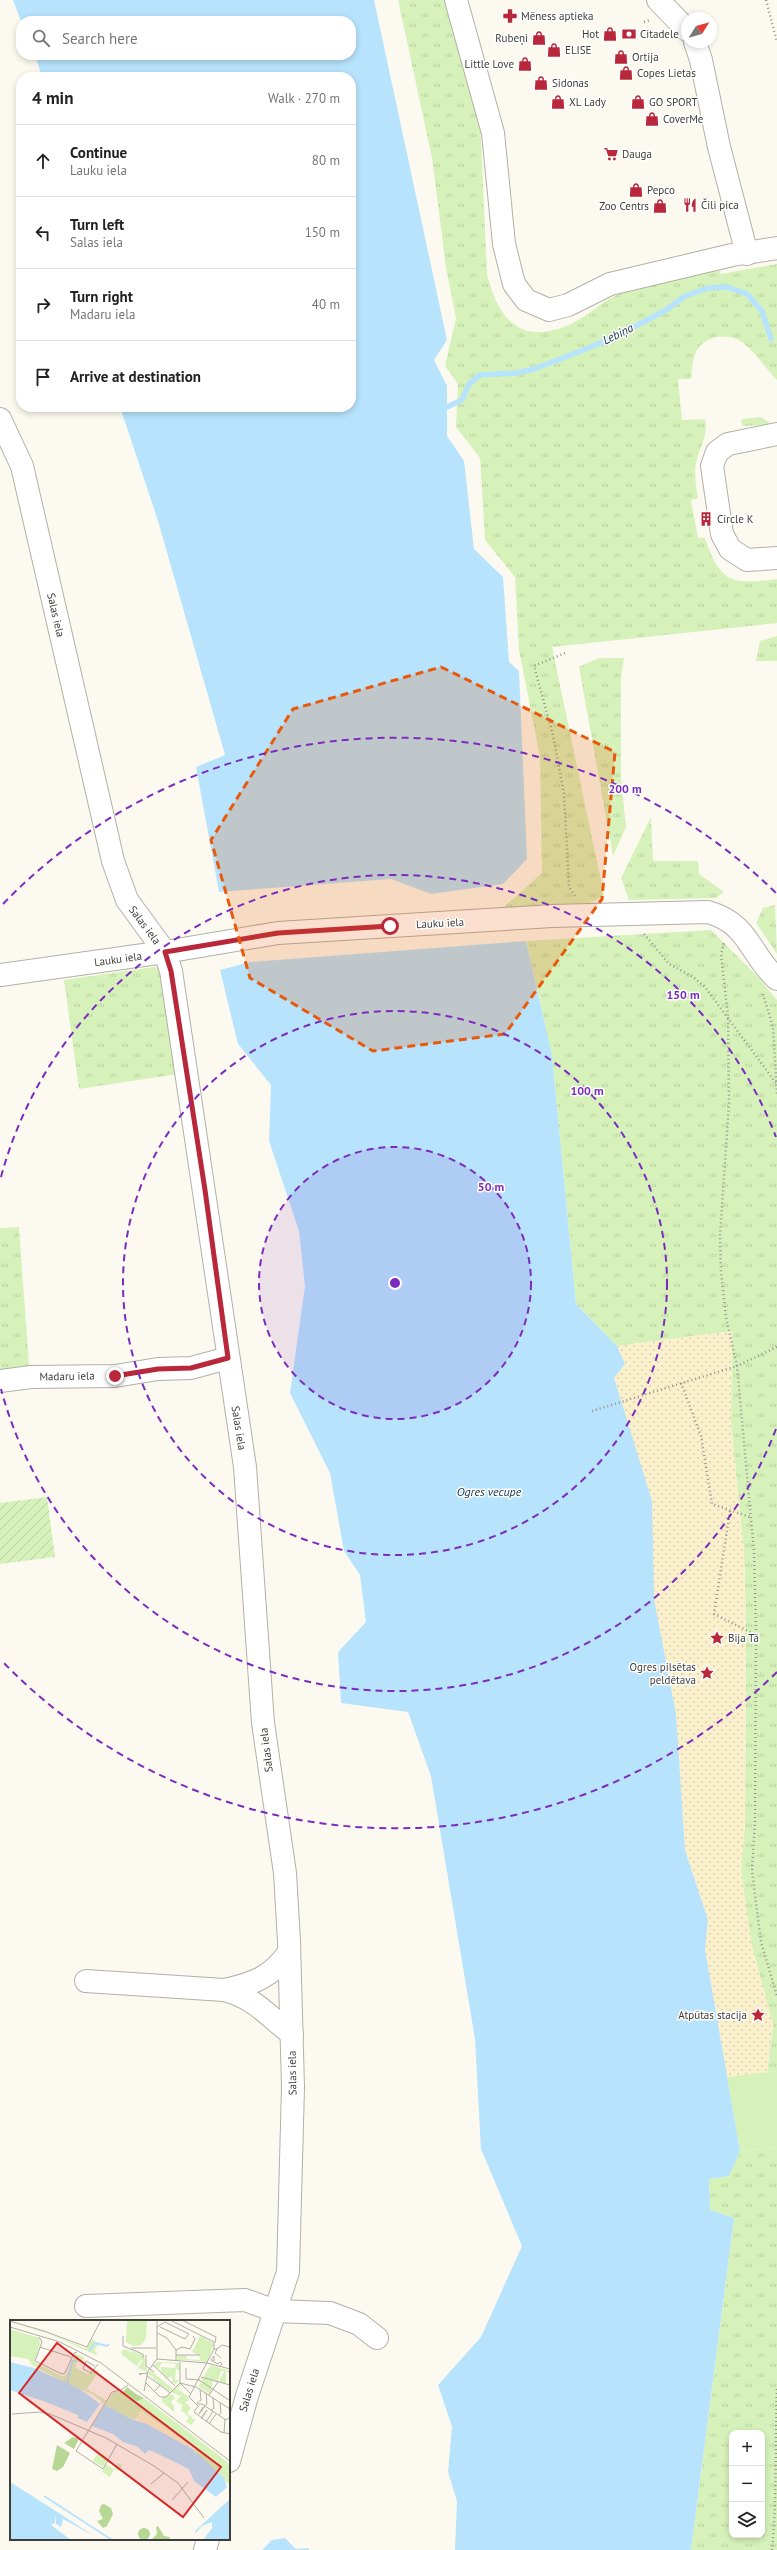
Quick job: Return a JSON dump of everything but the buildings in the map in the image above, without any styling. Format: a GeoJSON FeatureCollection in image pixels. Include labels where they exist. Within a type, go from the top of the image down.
{"type":"FeatureCollection","features":[{"type":"Feature","properties":{"kind":"street"},"geometry":{"type":"LineString","coordinates":[[456,0],[493,133],[504,244],[514,284],[526,300],[549,310],[568,305],[610,284],[732,255],[747,254],[777,248]]}},
{"type":"Feature","properties":{"kind":"street"},"geometry":{"type":"LineString","coordinates":[[658,0],[681,24]]}},
{"type":"Feature","properties":{"kind":"street"},"geometry":{"type":"LineString","coordinates":[[697,48],[702,60],[718,147],[747,254]]}},
{"type":"Feature","properties":{"kind":"street","name":"Salas iela"},"geometry":{"type":"LineString","coordinates":[[0,419],[22,466],[113,861],[127,900],[165,952],[171,971],[205,1190],[228,1358],[245,1467],[263,1723],[285,1873],[292,2034],[292,2143],[288,2272],[246,2396],[230,2457]]}},
{"type":"Feature","properties":{"kind":"street"},"geometry":{"type":"LineString","coordinates":[[777,434],[728,444],[717,452],[712,466],[722,534],[730,549],[748,560],[777,558]]}},
{"type":"Feature","properties":{"kind":"street","name":"Lauku iela"},"geometry":{"type":"LineString","coordinates":[[0,975],[165,952],[278,933],[622,914],[708,912],[723,916],[734,924],[749,940],[773,975]]}},
{"type":"Feature","properties":{"kind":"street","name":"Madaru iela"},"geometry":{"type":"LineString","coordinates":[[0,1381],[30,1377],[115,1376],[158,1369],[191,1368],[228,1358]]}},
{"type":"Feature","properties":{"kind":"street"},"geometry":{"type":"LineString","coordinates":[[224,1990],[258,1982],[281,1964],[289,1952]]}},
{"type":"Feature","properties":{"kind":"street"},"geometry":{"type":"LineString","coordinates":[[86,1981],[224,1990],[240,1994],[265,2009],[292,2034]]}},
{"type":"Feature","properties":{"kind":"street"},"geometry":{"type":"LineString","coordinates":[[86,2306],[245,2300],[275,2311],[330,2313],[359,2324],[377,2338]]}},
{"type":"Feature","properties":{"kind":"street"},"geometry":{"type":"LineString","coordinates":[[205,2550],[208,2540]]}},
{"type":"Feature","properties":{"kind":"path"},"geometry":{"type":"LineString","coordinates":[[766,0],[777,42]]}},
{"type":"Feature","properties":{"kind":"path"},"geometry":{"type":"LineString","coordinates":[[565,653],[534,666],[553,735],[564,794],[569,887],[579,903]]}},
{"type":"Feature","properties":{"kind":"path"},"geometry":{"type":"LineString","coordinates":[[622,914],[669,964],[693,977],[705,987],[728,1016],[776,1083]]}},
{"type":"Feature","properties":{"kind":"path"},"geometry":{"type":"LineString","coordinates":[[734,924],[726,934],[721,954],[728,1016],[729,1103],[720,1236],[721,1264],[726,1317],[737,1366],[754,1552],[756,1635],[755,1822],[752,1871],[761,1942],[777,1996]]}},
{"type":"Feature","properties":{"kind":"path"},"geometry":{"type":"LineString","coordinates":[[773,975],[761,987],[773,1027],[777,1094]]}},
{"type":"Feature","properties":{"kind":"path"},"geometry":{"type":"LineString","coordinates":[[592,1411],[737,1366],[777,1347]]}},
{"type":"Feature","properties":{"kind":"path"},"geometry":{"type":"LineString","coordinates":[[681,1383],[701,1436],[712,1504],[750,1517]]}},
{"type":"Feature","properties":{"kind":"path"},"geometry":{"type":"LineString","coordinates":[[730,1511],[714,1614],[756,1635]]}},
{"type":"Feature","properties":{"kind":"path"},"geometry":{"type":"LineString","coordinates":[[772,2550],[775,2512],[773,2491],[777,2387]]}},
{"type":"Feature","properties":{"kind":"highlighted area"},"geometry":{"type":"Polygon","coordinates":[[[441,667],[615,752],[602,899],[505,1034],[373,1051],[250,978],[211,840],[293,709],[441,667]]]}},
{"type":"Feature","properties":{"kind":"green space"},"geometry":{"type":"Polygon","coordinates":[[[398,0],[448,0],[480,117],[487,274],[498,305],[515,325],[526,330],[538,332],[554,330],[571,324],[617,295],[647,285],[718,267],[721,274],[777,264],[777,380],[752,351],[737,339],[729,337],[715,338],[702,344],[697,350],[693,359],[691,379],[678,379],[682,420],[705,419],[706,425],[705,436],[695,467],[698,498],[691,500],[698,538],[705,538],[716,564],[730,578],[738,581],[762,581],[777,579],[777,623],[552,647],[604,895],[582,908],[504,907],[542,873],[540,757],[519,650],[515,577],[485,540],[480,458],[456,427],[458,384],[445,366],[456,318],[446,268],[432,158],[398,0]]]}},
{"type":"Feature","properties":{"kind":"green space"},"geometry":{"type":"Polygon","coordinates":[[[761,417],[769,422],[767,425],[743,426],[741,421],[742,419],[761,417]]]}},
{"type":"Feature","properties":{"kind":"green space"},"geometry":{"type":"Polygon","coordinates":[[[777,636],[777,661],[756,661],[760,641],[777,636]]]}},
{"type":"Feature","properties":{"kind":"green space"},"geometry":{"type":"Polygon","coordinates":[[[599,658],[624,658],[621,677],[621,778],[626,827],[613,856],[579,667],[599,658]]]}},
{"type":"Feature","properties":{"kind":"green space"},"geometry":{"type":"Polygon","coordinates":[[[651,817],[653,861],[698,861],[699,874],[724,892],[716,898],[629,900],[621,878],[651,817]]]}},
{"type":"Feature","properties":{"kind":"green space"},"geometry":{"type":"Polygon","coordinates":[[[775,905],[777,954],[756,923],[763,908],[775,905]]]}},
{"type":"Feature","properties":{"kind":"green space"},"geometry":{"type":"Polygon","coordinates":[[[711,930],[759,978],[777,1000],[777,2071],[767,2072],[773,2025],[751,1942],[741,1871],[745,1822],[746,1632],[744,1552],[731,1424],[732,1331],[617,1346],[576,1304],[552,1055],[526,941],[711,930]]]}},
{"type":"Feature","properties":{"kind":"green space"},"geometry":{"type":"Polygon","coordinates":[[[161,966],[178,1074],[79,1089],[64,980],[161,966]]]}},
{"type":"Feature","properties":{"kind":"green space"},"geometry":{"type":"Polygon","coordinates":[[[19,1227],[29,1364],[26,1372],[0,1375],[0,1228],[19,1227]]]}},
{"type":"Feature","properties":{"kind":"green space"},"geometry":{"type":"Polygon","coordinates":[[[47,1497],[55,1557],[0,1564],[0,1503],[47,1497]]]}},
{"type":"Feature","properties":{"kind":"green space"},"geometry":{"type":"Polygon","coordinates":[[[777,2071],[777,2148],[740,2151],[727,2077],[777,2071]]]}},
{"type":"Feature","properties":{"kind":"green space"},"geometry":{"type":"Polygon","coordinates":[[[777,2148],[777,2550],[691,2550],[734,2218],[710,2210],[709,2179],[729,2176],[740,2151],[777,2148]]]}},
{"type":"Feature","properties":{"kind":"sand","name":"Ogres pilsētas peldētava"},"geometry":{"type":"Polygon","coordinates":[[[732,1331],[731,1424],[744,1552],[746,1632],[745,1822],[741,1871],[751,1942],[773,2025],[767,2072],[727,2077],[705,1949],[708,1920],[685,1850],[676,1714],[654,1599],[651,1501],[614,1378],[625,1364],[617,1346],[732,1331]]]}},
{"type":"Feature","properties":{"kind":"water"},"geometry":{"type":"Polygon","coordinates":[[[13,0],[374,0],[447,340],[434,360],[447,386],[447,436],[464,461],[474,549],[503,577],[509,662],[519,671],[527,859],[503,884],[431,894],[391,879],[219,892],[196,767],[225,755],[158,521],[122,413],[356,412],[356,72],[40,72],[37,60],[356,60],[356,16],[19,16],[13,0]]]}},
{"type":"Feature","properties":{"kind":"water","name":"Ogres vecupe"},"geometry":{"type":"Polygon","coordinates":[[[526,941],[552,1055],[576,1304],[617,1346],[625,1364],[614,1378],[652,1501],[654,1599],[676,1714],[685,1850],[708,1920],[705,1949],[740,2151],[729,2176],[709,2179],[710,2210],[734,2218],[691,2550],[455,2550],[457,2501],[448,2472],[452,2427],[438,2385],[481,2337],[522,2246],[481,2149],[475,2039],[431,1776],[408,1712],[341,1703],[338,1652],[366,1622],[360,1575],[344,1551],[330,1473],[290,1393],[305,1286],[299,1231],[269,1141],[271,1085],[238,1044],[220,970],[250,962],[526,941]]]}},
{"type":"Feature","properties":{"kind":"water"},"geometry":{"type":"Polygon","coordinates":[[[285,2538],[296,2549],[309,2548],[309,2550],[262,2550],[272,2540],[285,2538]]]}},
{"type":"Feature","properties":{"kind":"waterway","name":"Lebiņa"},"geometry":{"type":"LineString","coordinates":[[447,407],[462,400],[469,384],[480,375],[516,373],[534,369],[619,335],[666,310],[685,296],[708,288],[727,287],[747,294],[762,311],[771,339]]}},
{"type":"Feature","properties":{"kind":"place","name":"Mēness aptieka"},"geometry":{"type":"Point","coordinates":[510,16]}},
{"type":"Feature","properties":{"kind":"place","name":"Hot"},"geometry":{"type":"Point","coordinates":[610,34]}},
{"type":"Feature","properties":{"kind":"place","name":"Citadele"},"geometry":{"type":"Point","coordinates":[629,34]}},
{"type":"Feature","properties":{"kind":"place","name":"Rubeņi"},"geometry":{"type":"Point","coordinates":[539,38]}},
{"type":"Feature","properties":{"kind":"place","name":"ELISE"},"geometry":{"type":"Point","coordinates":[554,50]}},
{"type":"Feature","properties":{"kind":"place","name":"Ortija"},"geometry":{"type":"Point","coordinates":[621,57]}},
{"type":"Feature","properties":{"kind":"place","name":"Little Love"},"geometry":{"type":"Point","coordinates":[525,64]}},
{"type":"Feature","properties":{"kind":"place","name":"Copes Lietas"},"geometry":{"type":"Point","coordinates":[626,73]}},
{"type":"Feature","properties":{"kind":"place","name":"Sidonas"},"geometry":{"type":"Point","coordinates":[541,83]}},
{"type":"Feature","properties":{"kind":"place","name":"XL Lady"},"geometry":{"type":"Point","coordinates":[558,102]}},
{"type":"Feature","properties":{"kind":"place","name":"GO SPORT"},"geometry":{"type":"Point","coordinates":[638,102]}},
{"type":"Feature","properties":{"kind":"place","name":"CoverMe"},"geometry":{"type":"Point","coordinates":[652,119]}},
{"type":"Feature","properties":{"kind":"place","name":"Dauga"},"geometry":{"type":"Point","coordinates":[611,154]}},
{"type":"Feature","properties":{"kind":"place","name":"Pepco"},"geometry":{"type":"Point","coordinates":[636,190]}},
{"type":"Feature","properties":{"kind":"place","name":"Čili pica"},"geometry":{"type":"Point","coordinates":[690,205]}},
{"type":"Feature","properties":{"kind":"place","name":"Zoo Centrs"},"geometry":{"type":"Point","coordinates":[660,206]}},
{"type":"Feature","properties":{"kind":"place","name":"Circle K"},"geometry":{"type":"Point","coordinates":[706,519]}},
{"type":"Feature","properties":{"kind":"place","name":"Bija Tā"},"geometry":{"type":"Point","coordinates":[717,1638]}},
{"type":"Feature","properties":{"kind":"place","name":"Ogres pilsētas peldētava"},"geometry":{"type":"Point","coordinates":[707,1673]}},
{"type":"Feature","properties":{"kind":"place","name":"Atpūtas stacija"},"geometry":{"type":"Point","coordinates":[758,2015]}},
{"type":"Feature","properties":{"kind":"route"},"geometry":{"type":"LineString","coordinates":[[115,1376],[158,1369],[191,1368],[228,1358],[188,1079],[171,971],[165,952],[278,933],[390,926]]}}]}
